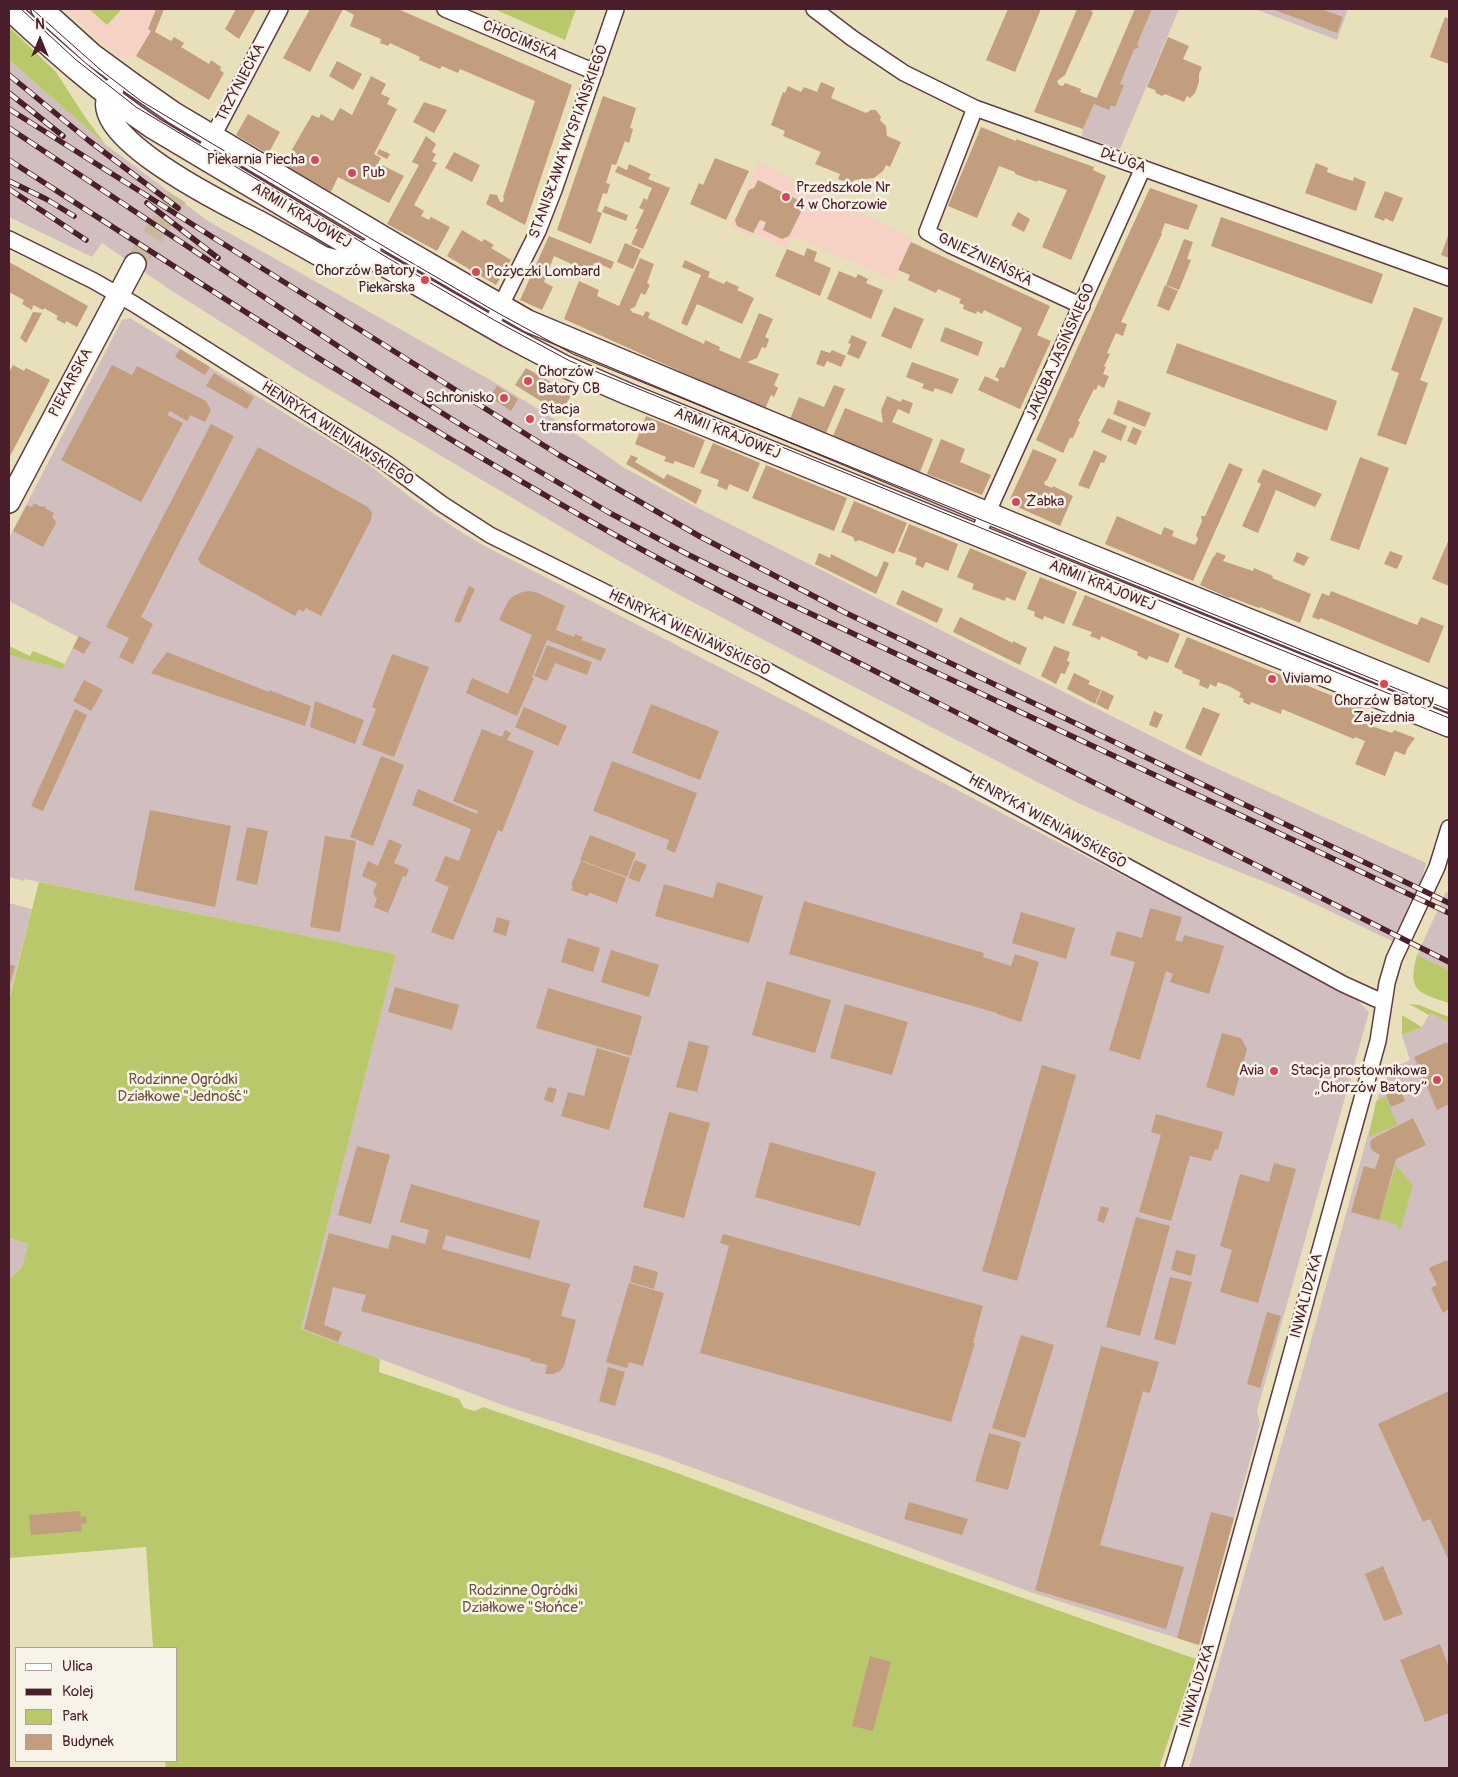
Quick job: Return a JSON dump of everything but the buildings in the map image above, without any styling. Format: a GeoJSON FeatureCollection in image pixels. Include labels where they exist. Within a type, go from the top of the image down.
{"type":"FeatureCollection","features":[{"type":"Feature","properties":{"kind":"street","name":"ARMII KRAJOWEJ"},"geometry":{"type":"LineString","coordinates":[[9,9],[58,56],[109,97],[153,128],[366,256],[490,327],[566,367],[1449,726]]}},
{"type":"Feature","properties":{"kind":"street","name":"ARMII KRAJOWEJ"},"geometry":{"type":"LineString","coordinates":[[42,9],[93,54],[129,82],[174,112],[528,321],[988,514],[1449,701]]}},
{"type":"Feature","properties":{"kind":"street","name":"TRZYNIECKA"},"geometry":{"type":"LineString","coordinates":[[202,157],[280,9]]}},
{"type":"Feature","properties":{"kind":"street","name":"CHOCIMSKA"},"geometry":{"type":"LineString","coordinates":[[445,9],[595,72]]}},
{"type":"Feature","properties":{"kind":"street","name":"STANISŁAWA WYSPIAŃSKIEGO"},"geometry":{"type":"LineString","coordinates":[[490,327],[538,231],[616,9]]}},
{"type":"Feature","properties":{"kind":"street","name":"DŁUGA"},"geometry":{"type":"LineString","coordinates":[[814,9],[852,38],[904,73],[975,108],[1449,278]]}},
{"type":"Feature","properties":{"kind":"street"},"geometry":{"type":"LineString","coordinates":[[129,82],[116,87],[109,97],[108,112],[115,126],[126,138],[150,158],[181,189],[326,258],[355,261],[366,256],[378,234]]}},
{"type":"Feature","properties":{"kind":"street","name":"GNIEŹNIEŃSKA"},"geometry":{"type":"LineString","coordinates":[[975,108],[927,232],[950,245],[1082,306]]}},
{"type":"Feature","properties":{"kind":"street","name":"JAKUBA JASIŃSKIEGO"},"geometry":{"type":"LineString","coordinates":[[978,536],[1143,168]]}},
{"type":"Feature","properties":{"kind":"street","name":"HENRYKA WIENIAWSKIEGO"},"geometry":{"type":"LineString","coordinates":[[9,239],[118,295],[386,463],[442,504],[490,535],[764,669],[1343,984],[1384,1001]]}},
{"type":"Feature","properties":{"kind":"street","name":"PIEKARSKA"},"geometry":{"type":"LineString","coordinates":[[9,502],[135,264]]}},
{"type":"Feature","properties":{"kind":"street","name":"INWALIDZKA"},"geometry":{"type":"LineString","coordinates":[[1173,1768],[1207,1657],[1378,1041],[1384,1001],[1394,959],[1436,867],[1449,828]]}},
{"type":"Feature","properties":{"kind":"shaded area"},"geometry":{"type":"Polygon","coordinates":[[[66,9],[156,9],[148,29],[151,31],[136,56],[119,58],[66,9]]]}},
{"type":"Feature","properties":{"kind":"shaded area"},"geometry":{"type":"Polygon","coordinates":[[[1135,9],[1179,9],[1120,149],[1082,136],[1083,129],[1135,9]]]}},
{"type":"Feature","properties":{"kind":"shaded area"},"geometry":{"type":"Polygon","coordinates":[[[1255,9],[1348,9],[1337,40],[1255,9]]]}},
{"type":"Feature","properties":{"kind":"shaded area"},"geometry":{"type":"Polygon","coordinates":[[[9,60],[105,144],[208,221],[494,382],[559,422],[623,467],[698,508],[1205,763],[1426,863],[1421,882],[1394,942],[1292,893],[1165,842],[1078,803],[781,649],[595,547],[303,374],[166,287],[102,243],[92,257],[9,217],[9,60]]]}},
{"type":"Feature","properties":{"kind":"shaded area","name":"Przedszkole Nr 4 w Chorzowie"},"geometry":{"type":"Polygon","coordinates":[[[758,162],[912,239],[894,280],[794,237],[790,239],[786,248],[753,233],[749,236],[731,227],[758,162]]]}},
{"type":"Feature","properties":{"kind":"shaded area"},"geometry":{"type":"Polygon","coordinates":[[[130,318],[369,465],[414,500],[483,545],[1350,993],[1369,1012],[1257,1411],[1260,1424],[1199,1645],[1033,1593],[658,1455],[505,1406],[301,1329],[396,954],[9,877],[9,655],[62,669],[78,637],[9,601],[9,538],[122,320],[130,318]]]}},
{"type":"Feature","properties":{"kind":"shaded area"},"geometry":{"type":"Polygon","coordinates":[[[1446,892],[1449,893],[1449,970],[1417,955],[1446,892]]]}},
{"type":"Feature","properties":{"kind":"shaded area"},"geometry":{"type":"Polygon","coordinates":[[[9,903],[32,909],[9,998],[9,903]]]}},
{"type":"Feature","properties":{"kind":"shaded area"},"geometry":{"type":"Polygon","coordinates":[[[1430,1013],[1449,1023],[1449,1768],[1189,1768],[1302,1373],[1381,1087],[1395,1067],[1410,1060],[1402,1035],[1422,1027],[1430,1013]]]}},
{"type":"Feature","properties":{"kind":"shaded area"},"geometry":{"type":"Polygon","coordinates":[[[9,1238],[28,1244],[22,1267],[9,1279],[9,1238]]]}},
{"type":"Feature","properties":{"kind":"green space"},"geometry":{"type":"Polygon","coordinates":[[[89,9],[122,9],[107,25],[89,9]]]}},
{"type":"Feature","properties":{"kind":"green space"},"geometry":{"type":"Polygon","coordinates":[[[494,9],[576,9],[565,40],[494,9]]]}},
{"type":"Feature","properties":{"kind":"green space"},"geometry":{"type":"Polygon","coordinates":[[[9,27],[56,72],[105,144],[9,60],[9,27]]]}},
{"type":"Feature","properties":{"kind":"green space"},"geometry":{"type":"Polygon","coordinates":[[[9,646],[30,656],[33,651],[65,664],[62,669],[9,655],[9,646]]]}},
{"type":"Feature","properties":{"kind":"green space"},"geometry":{"type":"Polygon","coordinates":[[[39,882],[396,954],[301,1329],[380,1359],[379,1372],[459,1399],[464,1408],[475,1411],[483,1407],[666,1469],[847,1536],[1196,1659],[1159,1768],[166,1768],[165,1762],[178,1762],[178,1647],[153,1647],[146,1547],[9,1558],[9,1279],[22,1267],[28,1244],[9,1238],[9,1000],[39,882]]]}},
{"type":"Feature","properties":{"kind":"green space"},"geometry":{"type":"Polygon","coordinates":[[[1417,955],[1449,970],[1449,1003],[1423,993],[1418,989],[1413,976],[1417,955]]]}},
{"type":"Feature","properties":{"kind":"green space"},"geometry":{"type":"Polygon","coordinates":[[[1409,1004],[1419,1005],[1449,1017],[1449,1023],[1430,1013],[1429,1015],[1409,1004]]]}},
{"type":"Feature","properties":{"kind":"green space"},"geometry":{"type":"Polygon","coordinates":[[[1402,1015],[1420,1026],[1422,1027],[1402,1035],[1402,1015]]]}},
{"type":"Feature","properties":{"kind":"green space"},"geometry":{"type":"Polygon","coordinates":[[[1386,1097],[1397,1125],[1369,1137],[1376,1101],[1386,1097]]]}},
{"type":"Feature","properties":{"kind":"green space"},"geometry":{"type":"Polygon","coordinates":[[[1396,1165],[1413,1185],[1401,1228],[1397,1231],[1398,1225],[1379,1219],[1396,1165]]]}},
{"type":"Feature","properties":{"kind":"tunnel"},"geometry":{"type":"LineString","coordinates":[[135,264],[177,197]]}},
{"type":"Feature","properties":{"kind":"tram line"},"geometry":{"type":"LineString","coordinates":[[21,9],[75,59],[136,107],[398,264],[494,320],[570,361],[1449,718]]}},
{"type":"Feature","properties":{"kind":"tram line"},"geometry":{"type":"LineString","coordinates":[[32,9],[103,72],[141,101],[400,256],[573,354],[1449,710]]}},
{"type":"Feature","properties":{"kind":"railway"},"geometry":{"type":"LineString","coordinates":[[9,75],[88,140],[178,208]]}},
{"type":"Feature","properties":{"kind":"railway"},"geometry":{"type":"LineString","coordinates":[[9,93],[63,136]]}},
{"type":"Feature","properties":{"kind":"railway"},"geometry":{"type":"LineString","coordinates":[[9,109],[559,455],[699,536],[844,612],[1449,903]]}},
{"type":"Feature","properties":{"kind":"railway"},"geometry":{"type":"LineString","coordinates":[[9,128],[383,376],[466,428],[608,512],[758,589],[1449,913]]}},
{"type":"Feature","properties":{"kind":"railway"},"geometry":{"type":"LineString","coordinates":[[9,160],[234,305],[385,399],[461,446],[615,535],[802,634],[1449,962]]}},
{"type":"Feature","properties":{"kind":"railway"},"geometry":{"type":"LineString","coordinates":[[9,181],[46,199],[74,216]]}},
{"type":"Feature","properties":{"kind":"railway"},"geometry":{"type":"LineString","coordinates":[[9,189],[86,240]]}},
{"type":"Feature","properties":{"kind":"railway"},"geometry":{"type":"LineString","coordinates":[[147,203],[218,258]]}},
{"type":"Feature","properties":{"kind":"place","name":"Piekarnia Piecha"},"geometry":{"type":"Point","coordinates":[315,160]}},
{"type":"Feature","properties":{"kind":"place","name":"Pub"},"geometry":{"type":"Point","coordinates":[352,173]}},
{"type":"Feature","properties":{"kind":"place","name":"Przedszkole Nr 4 w Chorzowie"},"geometry":{"type":"Point","coordinates":[786,197]}},
{"type":"Feature","properties":{"kind":"place","name":"Pożyczki Lombard"},"geometry":{"type":"Point","coordinates":[476,272]}},
{"type":"Feature","properties":{"kind":"place","name":"Chorzów Batory Piekarska"},"geometry":{"type":"Point","coordinates":[425,280]}},
{"type":"Feature","properties":{"kind":"place","name":"Chorzów Batory CB"},"geometry":{"type":"Point","coordinates":[528,381]}},
{"type":"Feature","properties":{"kind":"place","name":"Schronisko"},"geometry":{"type":"Point","coordinates":[504,398]}},
{"type":"Feature","properties":{"kind":"place","name":"Stacja transformatorowa"},"geometry":{"type":"Point","coordinates":[530,419]}},
{"type":"Feature","properties":{"kind":"place","name":"Żabka"},"geometry":{"type":"Point","coordinates":[1016,502]}},
{"type":"Feature","properties":{"kind":"place","name":"Viviamo"},"geometry":{"type":"Point","coordinates":[1272,679]}},
{"type":"Feature","properties":{"kind":"place","name":"Chorzów Batory Zajezdnia"},"geometry":{"type":"Point","coordinates":[1384,684]}},
{"type":"Feature","properties":{"kind":"place","name":"Avia"},"geometry":{"type":"Point","coordinates":[1274,1071]}},
{"type":"Feature","properties":{"kind":"place","name":"Stacja prostownikowa „Chorzów Batory”"},"geometry":{"type":"Point","coordinates":[1437,1080]}},
{"type":"Feature","properties":{"kind":"park label","name":"Rodzinne Ogródki Działkowe \"Jedność\""},"geometry":{"type":"Point","coordinates":[183,1088]}},
{"type":"Feature","properties":{"kind":"park label","name":"Rodzinne Ogródki Działkowe \"Słońce\""},"geometry":{"type":"Point","coordinates":[523,1600]}}]}
